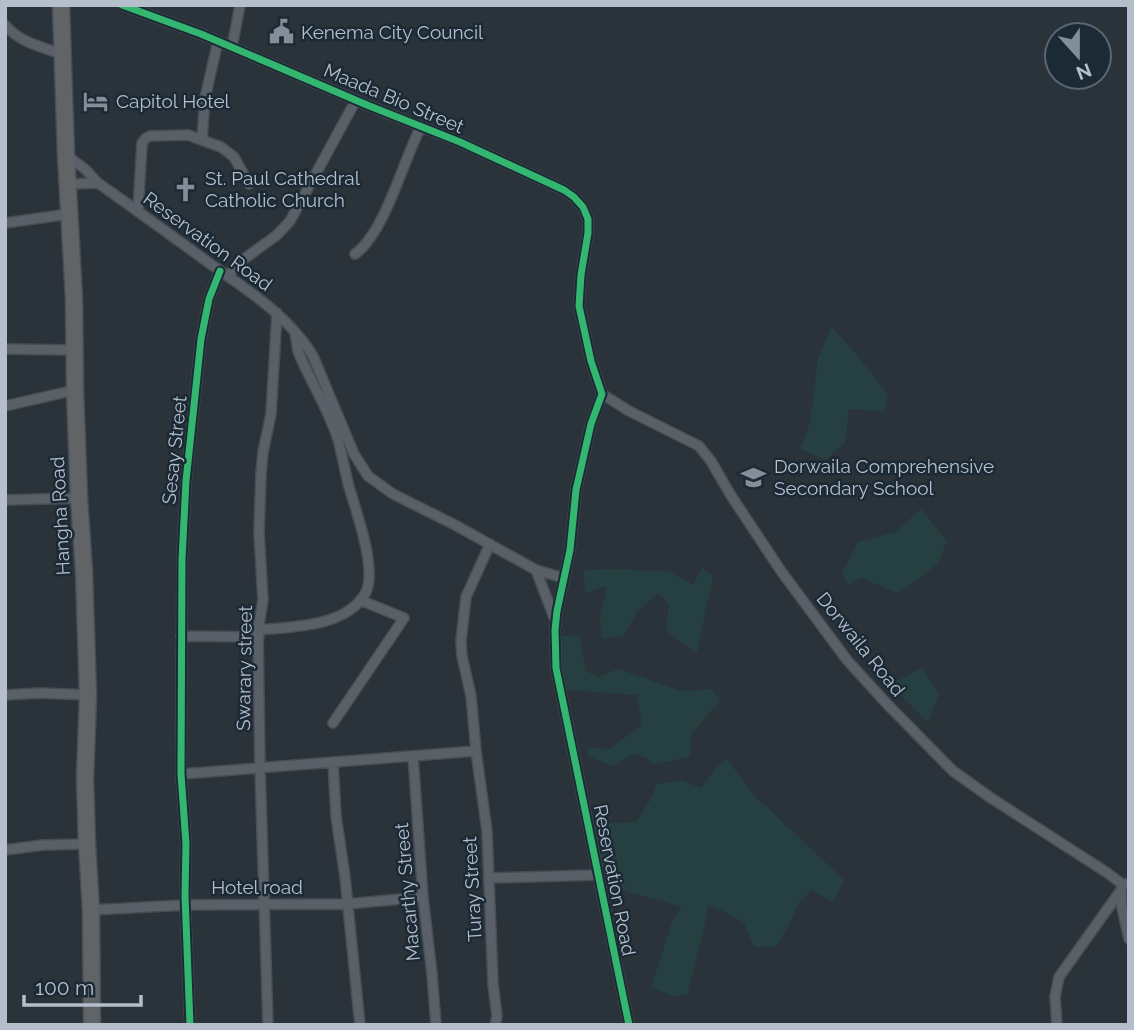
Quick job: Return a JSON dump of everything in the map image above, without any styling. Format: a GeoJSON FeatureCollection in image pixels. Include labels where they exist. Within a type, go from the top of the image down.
{"type":"FeatureCollection","features":[{"type":"Feature","properties":{"kind":"highway","name":"Hangha Road"},"geometry":{"type":"LineString","coordinates":[[61,5],[88,695],[85,778],[92,909],[92,1025]]}},
{"type":"Feature","properties":{"kind":"street","name":"Maada Bio Street"},"geometry":{"type":"LineString","coordinates":[[122,5],[148,9],[535,176],[574,197],[583,207],[588,219],[579,299],[582,324],[602,394]]}},
{"type":"Feature","properties":{"kind":"street"},"geometry":{"type":"LineString","coordinates":[[232,47],[240,5]]}},
{"type":"Feature","properties":{"kind":"street"},"geometry":{"type":"LineString","coordinates":[[5,24],[12,33],[22,39],[62,54]]}},
{"type":"Feature","properties":{"kind":"street"},"geometry":{"type":"LineString","coordinates":[[202,139],[205,98],[218,41]]}},
{"type":"Feature","properties":{"kind":"street"},"geometry":{"type":"LineString","coordinates":[[224,273],[277,235],[290,221],[356,100]]}},
{"type":"Feature","properties":{"kind":"street"},"geometry":{"type":"LineString","coordinates":[[355,254],[367,242],[386,211],[421,127]]}},
{"type":"Feature","properties":{"kind":"street"},"geometry":{"type":"LineString","coordinates":[[138,212],[140,155],[143,140],[150,136],[188,135],[229,151],[249,184]]}},
{"type":"Feature","properties":{"kind":"street","name":"Reservation Road"},"geometry":{"type":"LineString","coordinates":[[66,155],[98,183],[277,313],[294,331],[313,356],[354,454],[368,475],[385,489],[536,570],[565,578]]}},
{"type":"Feature","properties":{"kind":"street"},"geometry":{"type":"LineString","coordinates":[[67,184],[98,183]]}},
{"type":"Feature","properties":{"kind":"street"},"geometry":{"type":"LineString","coordinates":[[5,223],[69,214]]}},
{"type":"Feature","properties":{"kind":"street","name":"Sesay Street"},"geometry":{"type":"LineString","coordinates":[[190,1025],[185,905],[186,844],[181,774],[182,559],[186,481],[203,325],[209,299],[224,273]]}},
{"type":"Feature","properties":{"kind":"street","name":"Swarary street"},"geometry":{"type":"LineString","coordinates":[[268,1025],[260,768],[259,633],[263,600],[259,532],[263,452],[271,414],[277,313]]}},
{"type":"Feature","properties":{"kind":"street"},"geometry":{"type":"LineString","coordinates":[[181,636],[259,633],[322,622],[351,609],[367,590],[369,580],[365,540],[337,438],[298,351],[294,331]]}},
{"type":"Feature","properties":{"kind":"street"},"geometry":{"type":"LineString","coordinates":[[5,349],[74,350]]}},
{"type":"Feature","properties":{"kind":"street"},"geometry":{"type":"LineString","coordinates":[[5,406],[75,390]]}},
{"type":"Feature","properties":{"kind":"street"},"geometry":{"type":"LineString","coordinates":[[556,622],[573,527],[577,481],[602,394]]}},
{"type":"Feature","properties":{"kind":"street","name":"Dorwaila Road"},"geometry":{"type":"LineString","coordinates":[[602,394],[629,411],[699,446],[781,571],[847,660],[945,763],[991,799],[1124,886]]}},
{"type":"Feature","properties":{"kind":"street"},"geometry":{"type":"LineString","coordinates":[[342,460],[354,454]]}},
{"type":"Feature","properties":{"kind":"street"},"geometry":{"type":"LineString","coordinates":[[5,500],[79,498]]}},
{"type":"Feature","properties":{"kind":"street","name":"Turay Street"},"geometry":{"type":"LineString","coordinates":[[489,544],[466,597],[461,641],[471,696],[484,806],[497,1016],[495,1025]]}},
{"type":"Feature","properties":{"kind":"street"},"geometry":{"type":"LineString","coordinates":[[536,570],[556,622]]}},
{"type":"Feature","properties":{"kind":"street"},"geometry":{"type":"LineString","coordinates":[[333,723],[404,618],[360,600]]}},
{"type":"Feature","properties":{"kind":"street","name":"Reservation Road"},"geometry":{"type":"LineString","coordinates":[[556,622],[556,668],[628,1025]]}},
{"type":"Feature","properties":{"kind":"street"},"geometry":{"type":"LineString","coordinates":[[5,695],[88,695]]}},
{"type":"Feature","properties":{"kind":"street"},"geometry":{"type":"LineString","coordinates":[[181,774],[476,751]]}},
{"type":"Feature","properties":{"kind":"street","name":"Macarthy Street"},"geometry":{"type":"LineString","coordinates":[[413,756],[436,1025]]}},
{"type":"Feature","properties":{"kind":"street"},"geometry":{"type":"LineString","coordinates":[[333,762],[336,816],[360,1025]]}},
{"type":"Feature","properties":{"kind":"street"},"geometry":{"type":"LineString","coordinates":[[5,850],[43,845],[87,844]]}},
{"type":"Feature","properties":{"kind":"street"},"geometry":{"type":"LineString","coordinates":[[489,878],[598,875]]}},
{"type":"Feature","properties":{"kind":"street"},"geometry":{"type":"LineString","coordinates":[[1124,886],[1122,908],[1129,939]]}},
{"type":"Feature","properties":{"kind":"street"},"geometry":{"type":"LineString","coordinates":[[1057,1025],[1055,997],[1059,978],[1124,886]]}},
{"type":"Feature","properties":{"kind":"street","name":"Hotel road"},"geometry":{"type":"LineString","coordinates":[[92,909],[185,905],[347,904],[424,897]]}},
{"type":"Feature","properties":{"kind":"green space"},"geometry":{"type":"Polygon","coordinates":[[[831,327],[854,351],[888,395],[884,412],[849,409],[845,443],[826,460],[800,449],[810,423],[818,359],[831,327]]]}},
{"type":"Feature","properties":{"kind":"green space"},"geometry":{"type":"Polygon","coordinates":[[[921,509],[947,541],[938,564],[898,593],[861,578],[849,586],[842,573],[858,542],[895,532],[921,509]]]}},
{"type":"Feature","properties":{"kind":"green space"},"geometry":{"type":"Polygon","coordinates":[[[702,568],[713,576],[697,653],[666,631],[669,604],[658,593],[638,611],[623,636],[601,639],[600,616],[607,586],[586,593],[583,570],[669,571],[693,585],[702,568]]]}},
{"type":"Feature","properties":{"kind":"green space"},"geometry":{"type":"Polygon","coordinates":[[[579,635],[586,671],[598,677],[618,669],[682,691],[712,689],[720,701],[692,733],[690,757],[653,765],[646,758],[633,754],[614,766],[587,756],[588,747],[609,749],[642,725],[637,695],[555,689],[561,636],[579,635]]]}},
{"type":"Feature","properties":{"kind":"green space"},"geometry":{"type":"Polygon","coordinates":[[[922,668],[939,694],[928,723],[890,684],[922,668]]]}},
{"type":"Feature","properties":{"kind":"green space"},"geometry":{"type":"Polygon","coordinates":[[[727,759],[754,795],[844,880],[833,902],[812,890],[799,902],[776,947],[754,947],[744,923],[708,906],[688,994],[675,997],[651,987],[672,922],[682,907],[614,888],[595,893],[592,824],[636,822],[652,797],[656,784],[682,780],[701,788],[717,766],[727,759]]]}},
{"type":"Feature","properties":{"kind":"cycle path"},"geometry":{"type":"LineString","coordinates":[[122,5],[201,34],[460,142],[564,190],[583,207],[588,219],[588,233],[579,306],[591,361],[602,394],[591,424],[576,490],[570,550],[557,611],[556,668],[629,1025]]}},
{"type":"Feature","properties":{"kind":"cycle path"},"geometry":{"type":"LineString","coordinates":[[190,1025],[185,896],[186,844],[181,774],[182,559],[186,481],[201,339],[209,299],[220,271]]}},
{"type":"Feature","properties":{"kind":"place","name":"Kenema City Council"},"geometry":{"type":"Point","coordinates":[281,32]}},
{"type":"Feature","properties":{"kind":"place","name":"Capitol Hotel"},"geometry":{"type":"Point","coordinates":[96,101]}},
{"type":"Feature","properties":{"kind":"place","name":"St. Paul Cathedral Catholic Church"},"geometry":{"type":"Point","coordinates":[185,189]}},
{"type":"Feature","properties":{"kind":"place","name":"Dorwaila Comprehensive Secondary School"},"geometry":{"type":"Point","coordinates":[754,477]}}]}
